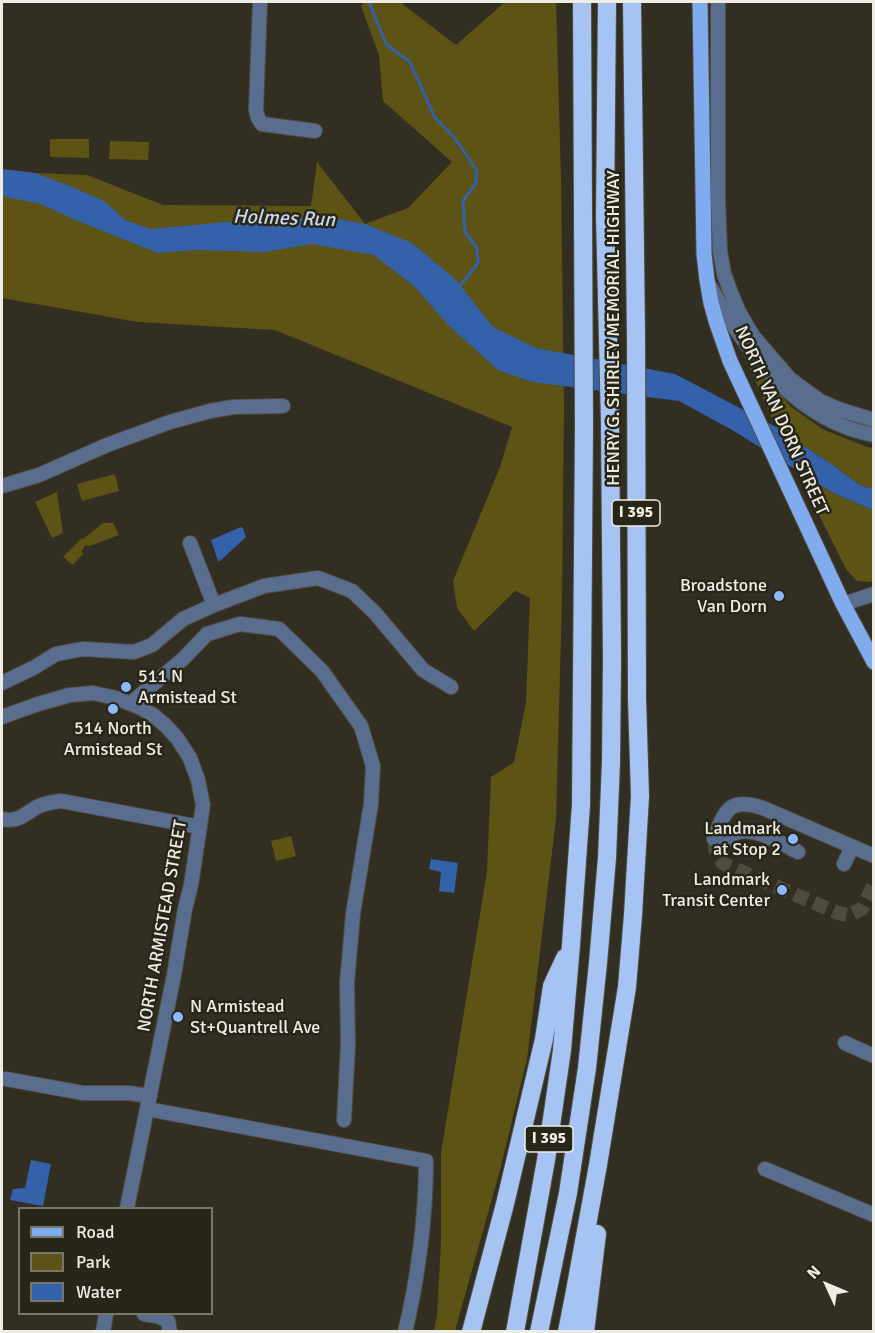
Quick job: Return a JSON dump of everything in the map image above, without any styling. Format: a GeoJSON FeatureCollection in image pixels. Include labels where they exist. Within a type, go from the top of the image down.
{"type":"FeatureCollection","features":[{"type":"Feature","properties":{"kind":"highway","name":"HENRY G. SHIRLEY MEMORIAL HIGHWAY"},"geometry":{"type":"LineString","coordinates":[[515,1332],[562,1050],[581,794],[584,426],[582,2]]}},
{"type":"Feature","properties":{"kind":"highway"},"geometry":{"type":"LineString","coordinates":[[539,1332],[568,1193],[586,1068],[607,858],[612,671],[610,423],[605,216],[607,2]]}},
{"type":"Feature","properties":{"kind":"highway","name":"HENRY G. SHIRLEY MEMORIAL HIGHWAY"},"geometry":{"type":"LineString","coordinates":[[567,1332],[596,1177],[627,987],[640,796],[637,699],[632,2]]}},
{"type":"Feature","properties":{"kind":"highway"},"geometry":{"type":"LineString","coordinates":[[471,1332],[542,1050],[552,986],[571,945]]}},
{"type":"Feature","properties":{"kind":"highway"},"geometry":{"type":"LineString","coordinates":[[585,1332],[621,1024]]}},
{"type":"Feature","properties":{"kind":"main road","name":"NORTH VAN DORN STREET"},"geometry":{"type":"LineString","coordinates":[[700,2],[703,225],[707,280],[716,321],[723,343],[753,411],[843,604],[873,662]]}},
{"type":"Feature","properties":{"kind":"street"},"geometry":{"type":"LineString","coordinates":[[260,2],[256,110],[258,118],[262,124],[315,131]]}},
{"type":"Feature","properties":{"kind":"street"},"geometry":{"type":"LineString","coordinates":[[718,2],[720,251],[724,274],[731,294],[753,336],[790,379],[820,401],[873,420]]}},
{"type":"Feature","properties":{"kind":"street"},"geometry":{"type":"LineString","coordinates":[[707,280],[718,301],[762,366],[799,402],[814,412],[853,430],[873,435]]}},
{"type":"Feature","properties":{"kind":"street"},"geometry":{"type":"LineString","coordinates":[[2,486],[39,475],[107,445],[170,422],[232,407],[283,406]]}},
{"type":"Feature","properties":{"kind":"street"},"geometry":{"type":"LineString","coordinates":[[190,543],[214,605]]}},
{"type":"Feature","properties":{"kind":"street"},"geometry":{"type":"LineString","coordinates":[[2,683],[56,654],[83,649],[134,651],[152,645],[183,620],[214,605],[264,586],[318,578],[352,591],[375,613],[423,670],[451,687]]}},
{"type":"Feature","properties":{"kind":"street"},"geometry":{"type":"LineString","coordinates":[[843,604],[873,594]]}},
{"type":"Feature","properties":{"kind":"street"},"geometry":{"type":"LineString","coordinates":[[131,703],[183,659],[207,634],[240,624],[279,629],[322,671],[361,726],[373,766],[373,775],[371,804],[353,914],[347,983],[348,1045],[344,1120]]}},
{"type":"Feature","properties":{"kind":"street","name":"NORTH ARMISTEAD STREET"},"geometry":{"type":"LineString","coordinates":[[2,717],[70,695],[93,693],[116,698],[131,703],[165,724],[190,758],[198,780],[202,805],[191,885],[127,1207]]}},
{"type":"Feature","properties":{"kind":"street"},"geometry":{"type":"LineString","coordinates":[[2,819],[10,821],[22,818],[37,807],[61,801],[200,827]]}},
{"type":"Feature","properties":{"kind":"street"},"geometry":{"type":"LineString","coordinates":[[798,852],[751,831],[741,830],[719,841],[724,815],[736,805],[750,804],[873,856]]}},
{"type":"Feature","properties":{"kind":"street"},"geometry":{"type":"LineString","coordinates":[[844,864],[852,847]]}},
{"type":"Feature","properties":{"kind":"street"},"geometry":{"type":"LineString","coordinates":[[845,1043],[873,1056]]}},
{"type":"Feature","properties":{"kind":"street"},"geometry":{"type":"LineString","coordinates":[[6,1079],[83,1093],[129,1093],[148,1102],[426,1161],[418,1262],[405,1332]]}},
{"type":"Feature","properties":{"kind":"street"},"geometry":{"type":"LineString","coordinates":[[765,1169],[873,1215]]}},
{"type":"Feature","properties":{"kind":"street"},"geometry":{"type":"LineString","coordinates":[[103,1332],[106,1315]]}},
{"type":"Feature","properties":{"kind":"street"},"geometry":{"type":"LineString","coordinates":[[150,1315],[168,1321],[170,1332]]}},
{"type":"Feature","properties":{"kind":"green space"},"geometry":{"type":"Polygon","coordinates":[[[365,2],[400,2],[456,45],[505,2],[556,2],[564,407],[556,819],[527,1059],[500,1170],[455,1331],[434,1331],[437,1316],[441,1242],[441,1153],[487,871],[491,777],[514,762],[526,703],[530,598],[515,591],[474,631],[457,608],[453,581],[500,467],[512,427],[275,330],[138,322],[2,298],[2,169],[87,175],[163,205],[311,206],[317,162],[365,224],[408,208],[452,162],[383,101],[379,55],[361,6],[365,2]]]}},
{"type":"Feature","properties":{"kind":"green space"},"geometry":{"type":"Polygon","coordinates":[[[50,139],[89,139],[89,158],[50,157],[50,139]]]}},
{"type":"Feature","properties":{"kind":"green space"},"geometry":{"type":"Polygon","coordinates":[[[110,141],[149,142],[148,160],[109,159],[110,141]]]}},
{"type":"Feature","properties":{"kind":"green space"},"geometry":{"type":"Polygon","coordinates":[[[737,340],[790,406],[822,429],[873,448],[873,489],[860,485],[776,427],[737,340]]]}},
{"type":"Feature","properties":{"kind":"green space"},"geometry":{"type":"Polygon","coordinates":[[[797,471],[833,493],[873,510],[873,580],[870,582],[857,581],[846,569],[797,471]]]}},
{"type":"Feature","properties":{"kind":"green space"},"geometry":{"type":"Polygon","coordinates":[[[115,474],[119,491],[82,501],[77,484],[115,474]]]}},
{"type":"Feature","properties":{"kind":"green space"},"geometry":{"type":"Polygon","coordinates":[[[57,492],[63,533],[52,538],[35,502],[57,492]]]}},
{"type":"Feature","properties":{"kind":"green space"},"geometry":{"type":"Polygon","coordinates":[[[103,523],[113,523],[119,535],[90,546],[85,545],[83,554],[73,565],[63,557],[82,538],[103,523]]]}},
{"type":"Feature","properties":{"kind":"green space"},"geometry":{"type":"Polygon","coordinates":[[[291,836],[296,856],[276,861],[271,841],[291,836]]]}},
{"type":"Feature","properties":{"kind":"water"},"geometry":{"type":"Polygon","coordinates":[[[2,169],[35,173],[70,186],[104,201],[125,220],[150,229],[226,222],[268,222],[322,216],[365,224],[412,243],[456,280],[493,327],[536,348],[675,374],[776,427],[860,485],[873,489],[873,510],[833,493],[734,431],[679,401],[532,382],[498,370],[448,325],[415,287],[374,255],[312,244],[265,252],[196,250],[158,253],[40,204],[2,196],[2,169]]]}},
{"type":"Feature","properties":{"kind":"water"},"geometry":{"type":"Polygon","coordinates":[[[241,527],[246,537],[218,561],[211,540],[241,527]]]}},
{"type":"Feature","properties":{"kind":"water"},"geometry":{"type":"Polygon","coordinates":[[[431,859],[458,863],[454,893],[439,891],[441,872],[429,869],[431,859]]]}},
{"type":"Feature","properties":{"kind":"water"},"geometry":{"type":"Polygon","coordinates":[[[31,1160],[51,1164],[43,1206],[10,1200],[13,1189],[25,1188],[31,1160]]]}},
{"type":"Feature","properties":{"kind":"waterway"},"geometry":{"type":"LineString","coordinates":[[369,2],[386,44],[410,62],[435,118],[455,138],[477,171],[476,183],[463,201],[465,232],[477,248],[478,263],[460,286],[461,289]]}},
{"type":"Feature","properties":{"kind":"tunnel"},"geometry":{"type":"LineString","coordinates":[[714,839],[716,855],[724,864],[838,913],[849,915],[862,909],[874,884]]}},
{"type":"Feature","properties":{"kind":"place","name":"Broadstone Van Dorn"},"geometry":{"type":"Point","coordinates":[779,596]}},
{"type":"Feature","properties":{"kind":"place","name":"511 N Armistead St"},"geometry":{"type":"Point","coordinates":[126,687]}},
{"type":"Feature","properties":{"kind":"place","name":"514 North Armistead St"},"geometry":{"type":"Point","coordinates":[113,709]}},
{"type":"Feature","properties":{"kind":"place","name":"Landmark at Stop 2"},"geometry":{"type":"Point","coordinates":[793,839]}},
{"type":"Feature","properties":{"kind":"place","name":"Landmark Transit Center"},"geometry":{"type":"Point","coordinates":[782,890]}},
{"type":"Feature","properties":{"kind":"place","name":"N Armistead St+Quantrell Ave"},"geometry":{"type":"Point","coordinates":[178,1017]}},
{"type":"Feature","properties":{"kind":"water label","name":"Holmes Run"},"geometry":{"type":"Point","coordinates":[284,219]}}]}
